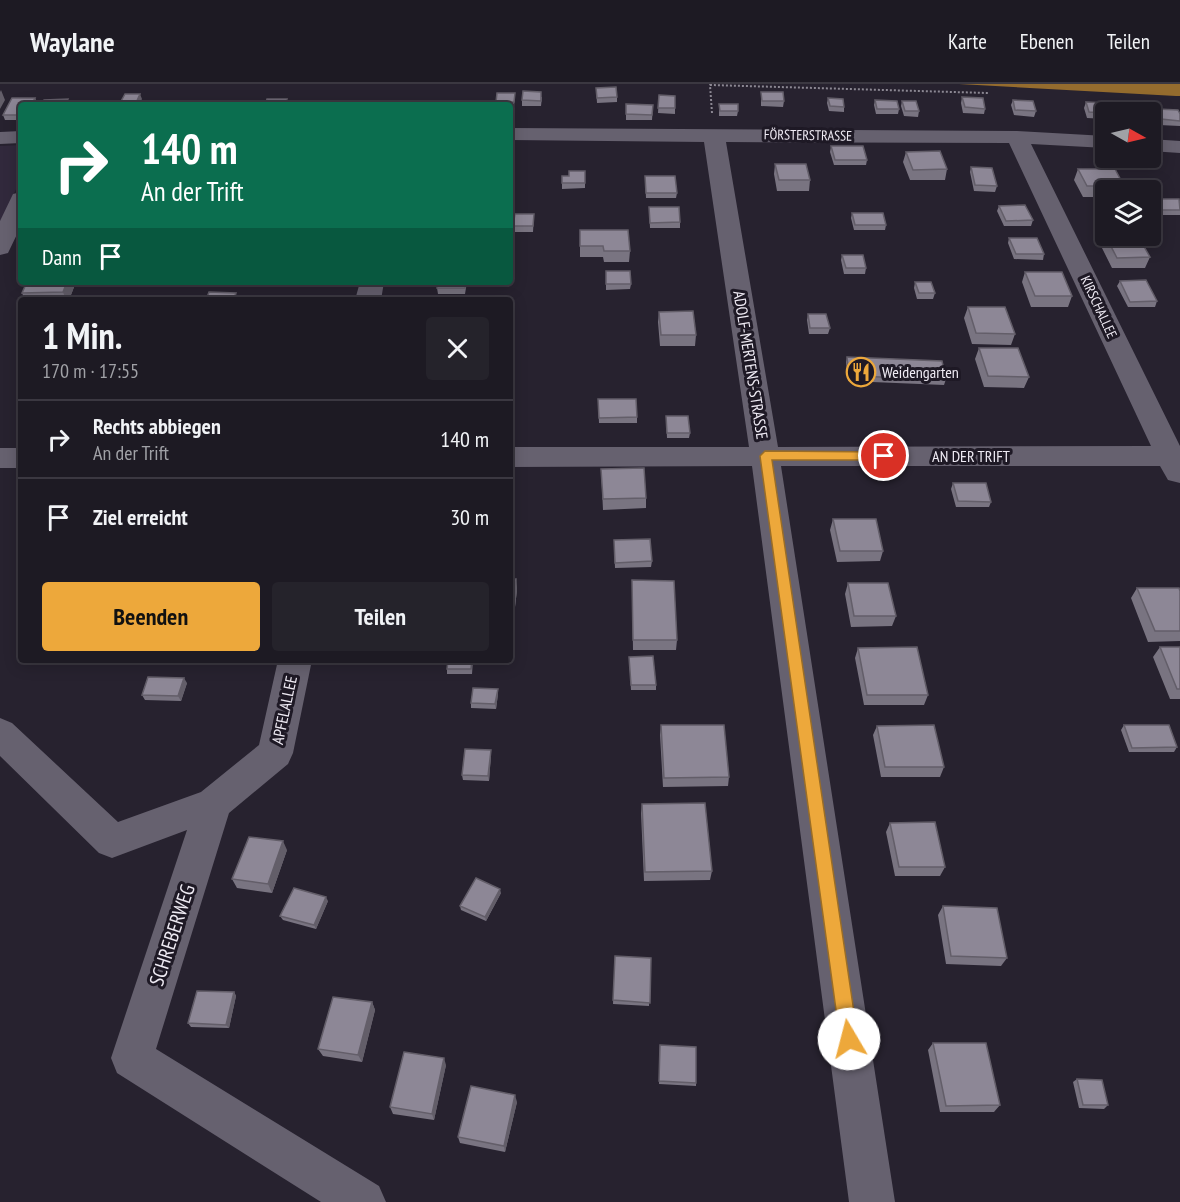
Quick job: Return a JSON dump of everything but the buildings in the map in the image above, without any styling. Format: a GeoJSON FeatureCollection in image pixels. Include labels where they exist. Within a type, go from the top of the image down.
{"type":"FeatureCollection","features":[{"type":"Feature","properties":{"kind":"street","name":"FÖRSTERSTRASSE"},"geometry":{"type":"LineString","coordinates":[[513,134],[1017,136],[1095,141]]}},
{"type":"Feature","properties":{"kind":"street","name":"ADOLF-MERTENS-STRASSE"},"geometry":{"type":"LineString","coordinates":[[714,134],[765,456],[873,1202]]}},
{"type":"Feature","properties":{"kind":"street","name":"KIRSCHALLEE"},"geometry":{"type":"LineString","coordinates":[[1017,136],[1177,464]]}},
{"type":"Feature","properties":{"kind":"street"},"geometry":{"type":"LineString","coordinates":[[0,138],[18,137]]}},
{"type":"Feature","properties":{"kind":"street"},"geometry":{"type":"LineString","coordinates":[[1161,146],[1180,147]]}},
{"type":"Feature","properties":{"kind":"street"},"geometry":{"type":"LineString","coordinates":[[0,248],[18,206]]}},
{"type":"Feature","properties":{"kind":"street","name":"AN DER TRIFT"},"geometry":{"type":"LineString","coordinates":[[513,457],[765,456],[1177,464]]}},
{"type":"Feature","properties":{"kind":"street"},"geometry":{"type":"LineString","coordinates":[[0,458],[18,458]]}},
{"type":"Feature","properties":{"kind":"street","name":"APFELALLEE"},"geometry":{"type":"LineString","coordinates":[[214,804],[275,753],[294,663]]}},
{"type":"Feature","properties":{"kind":"street"},"geometry":{"type":"LineString","coordinates":[[0,733],[112,841],[214,804]]}},
{"type":"Feature","properties":{"kind":"street","name":"SCHREBERWEG"},"geometry":{"type":"LineString","coordinates":[[214,804],[132,1058],[363,1202]]}},
{"type":"Feature","properties":{"kind":"path"},"geometry":{"type":"LineString","coordinates":[[714,134],[710,85],[988,93]]}},
{"type":"Feature","properties":{"kind":"shaded area"},"geometry":{"type":"Polygon","coordinates":[[[959,84],[1180,84],[1180,96],[1176,96],[959,84]]]}},
{"type":"Feature","properties":{"kind":"shaded area"},"geometry":{"type":"Polygon","coordinates":[[[18,145],[18,185],[0,222],[0,146],[18,145]]]}},
{"type":"Feature","properties":{"kind":"place","name":"Weidengarten"},"geometry":{"type":"Point","coordinates":[861,372]}},
{"type":"Feature","properties":{"kind":"route"},"geometry":{"type":"LineString","coordinates":[[849,1039],[765,456],[884,456]]}}]}
